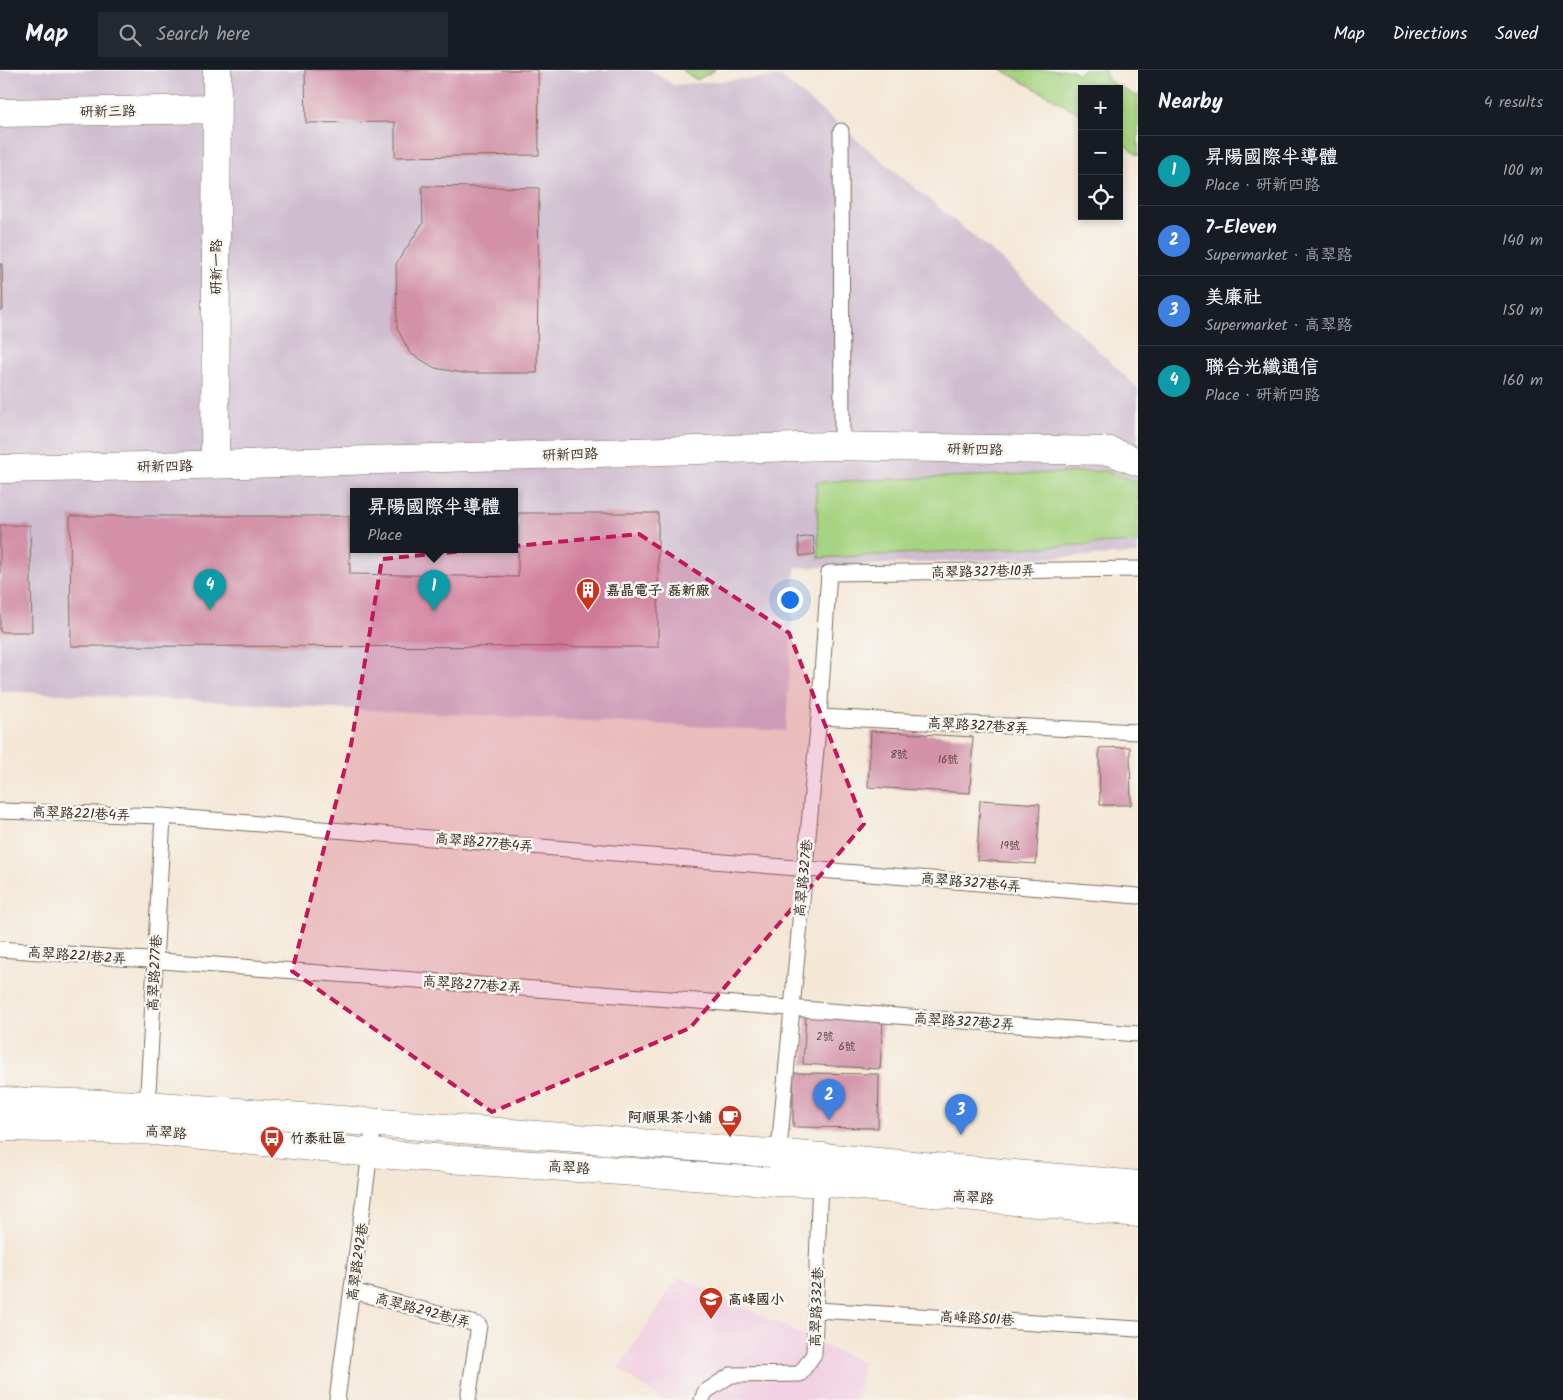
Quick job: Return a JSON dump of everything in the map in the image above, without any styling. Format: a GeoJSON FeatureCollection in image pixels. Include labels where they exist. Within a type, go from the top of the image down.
{"type":"FeatureCollection","features":[{"type":"Feature","properties":{"kind":"street","name":"研新一路"},"geometry":{"type":"LineString","coordinates":[[215,465],[217,70]]}},
{"type":"Feature","properties":{"kind":"street","name":"研新三路"},"geometry":{"type":"LineString","coordinates":[[0,113],[216,110]]}},
{"type":"Feature","properties":{"kind":"street","name":"研新四路"},"geometry":{"type":"LineString","coordinates":[[0,470],[842,446],[1110,451],[1138,462]]}},
{"type":"Feature","properties":{"kind":"street","name":"高翠路"},"geometry":{"type":"LineString","coordinates":[[0,1101],[146,1118],[372,1152],[776,1182],[821,1170],[1138,1185]]}},
{"type":"Feature","properties":{"kind":"street","name":"高翠路"},"geometry":{"type":"LineString","coordinates":[[0,1127],[146,1118],[374,1123],[778,1155],[821,1170],[1138,1213]]}},
{"type":"Feature","properties":{"kind":"lane"},"geometry":{"type":"LineString","coordinates":[[841,131],[842,446]]}},
{"type":"Feature","properties":{"kind":"lane","name":"高翠路327巷10弄"},"geometry":{"type":"LineString","coordinates":[[828,573],[1138,569]]}},
{"type":"Feature","properties":{"kind":"lane","name":"高翠路327巷"},"geometry":{"type":"LineString","coordinates":[[776,1182],[790,1007],[819,717],[828,573]]}},
{"type":"Feature","properties":{"kind":"lane","name":"高翠路327巷8弄"},"geometry":{"type":"LineString","coordinates":[[819,717],[1138,732]]}},
{"type":"Feature","properties":{"kind":"lane","name":"高翠路221巷4弄"},"geometry":{"type":"LineString","coordinates":[[0,811],[163,816]]}},
{"type":"Feature","properties":{"kind":"lane","name":"高翠路277巷4弄"},"geometry":{"type":"LineString","coordinates":[[163,816],[804,868]]}},
{"type":"Feature","properties":{"kind":"lane","name":"高翠路277巷"},"geometry":{"type":"LineString","coordinates":[[146,1118],[163,816]]}},
{"type":"Feature","properties":{"kind":"lane","name":"高翠路327巷4弄"},"geometry":{"type":"LineString","coordinates":[[804,868],[1138,896]]}},
{"type":"Feature","properties":{"kind":"lane","name":"高翠路221巷2弄"},"geometry":{"type":"LineString","coordinates":[[0,949],[154,961]]}},
{"type":"Feature","properties":{"kind":"lane","name":"高翠路277巷2弄"},"geometry":{"type":"LineString","coordinates":[[154,961],[790,1007]]}},
{"type":"Feature","properties":{"kind":"lane","name":"高翠路327巷2弄"},"geometry":{"type":"LineString","coordinates":[[790,1007],[1138,1034]]}},
{"type":"Feature","properties":{"kind":"lane","name":"高翠路292巷"},"geometry":{"type":"LineString","coordinates":[[337,1400],[372,1152],[374,1123]]}},
{"type":"Feature","properties":{"kind":"lane","name":"高翠路332巷"},"geometry":{"type":"LineString","coordinates":[[702,1400],[705,1392],[731,1375],[800,1374],[814,1354],[821,1170]]}},
{"type":"Feature","properties":{"kind":"lane","name":"高翠路292巷1弄"},"geometry":{"type":"LineString","coordinates":[[353,1291],[479,1325],[468,1400]]}},
{"type":"Feature","properties":{"kind":"lane","name":"高峰路501巷"},"geometry":{"type":"LineString","coordinates":[[816,1310],[1138,1329]]}},
{"type":"Feature","properties":{"kind":"highlighted area"},"geometry":{"type":"Polygon","coordinates":[[[639,534],[789,633],[864,824],[690,1028],[492,1112],[292,971],[351,745],[382,559],[639,534]]]}},
{"type":"Feature","properties":{"kind":"shaded area"},"geometry":{"type":"Polygon","coordinates":[[[0,70],[651,70],[673,85],[780,76],[1002,260],[1138,388],[1138,554],[795,568],[786,731],[0,691],[0,70]]]}},
{"type":"Feature","properties":{"kind":"shaded area","name":"高峰國小"},"geometry":{"type":"Polygon","coordinates":[[[679,1277],[863,1363],[857,1400],[662,1400],[618,1368],[679,1277]]]}},
{"type":"Feature","properties":{"kind":"green space"},"geometry":{"type":"Polygon","coordinates":[[[682,70],[715,70],[697,80],[682,70]]]}},
{"type":"Feature","properties":{"kind":"green space"},"geometry":{"type":"Polygon","coordinates":[[[1002,70],[1073,70],[1078,74],[1083,70],[1104,70],[1109,81],[1116,85],[1078,85],[1078,113],[1002,70]]]}},
{"type":"Feature","properties":{"kind":"green space"},"geometry":{"type":"Polygon","coordinates":[[[1123,89],[1136,96],[1138,94],[1138,156],[1123,143],[1123,89]]]}},
{"type":"Feature","properties":{"kind":"green space"},"geometry":{"type":"Polygon","coordinates":[[[1106,471],[1138,483],[1138,542],[819,558],[816,482],[1106,471]]]}},
{"type":"Feature","properties":{"kind":"building"},"geometry":{"type":"Polygon","coordinates":[[[305,70],[538,70],[539,155],[395,157],[395,122],[306,123],[305,70]]]}},
{"type":"Feature","properties":{"kind":"building"},"geometry":{"type":"Polygon","coordinates":[[[422,186],[539,188],[537,373],[463,373],[435,368],[410,353],[397,328],[396,264],[423,223],[422,186]]]}},
{"type":"Feature","properties":{"kind":"building"},"geometry":{"type":"Polygon","coordinates":[[[0,264],[2,264],[3,310],[0,310],[0,264]]]}},
{"type":"Feature","properties":{"kind":"building"},"geometry":{"type":"Polygon","coordinates":[[[518,513],[658,513],[658,647],[71,646],[70,516],[349,516],[350,574],[518,577],[518,513]]]}},
{"type":"Feature","properties":{"kind":"building"},"geometry":{"type":"Polygon","coordinates":[[[0,525],[30,525],[32,632],[0,632],[0,525]]]}},
{"type":"Feature","properties":{"kind":"building"},"geometry":{"type":"Polygon","coordinates":[[[813,536],[815,554],[800,556],[798,538],[813,536]]]}},
{"type":"Feature","properties":{"kind":"building"},"geometry":{"type":"Polygon","coordinates":[[[871,731],[973,737],[970,793],[868,787],[871,731]]]}},
{"type":"Feature","properties":{"kind":"building"},"geometry":{"type":"Polygon","coordinates":[[[1130,747],[1131,805],[1100,805],[1099,748],[1130,747]]]}},
{"type":"Feature","properties":{"kind":"building"},"geometry":{"type":"Polygon","coordinates":[[[980,800],[1040,804],[1036,864],[977,860],[980,800]]]}},
{"type":"Feature","properties":{"kind":"building"},"geometry":{"type":"Polygon","coordinates":[[[806,1016],[883,1021],[880,1069],[803,1064],[806,1016]]]}},
{"type":"Feature","properties":{"kind":"building"},"geometry":{"type":"Polygon","coordinates":[[[793,1073],[879,1074],[878,1128],[793,1127],[793,1073]]]}},
{"type":"Feature","properties":{"kind":"place","name":"聯合光纖通信"},"geometry":{"type":"Point","coordinates":[210,610]}},
{"type":"Feature","properties":{"kind":"place","name":"昇陽國際半導體"},"geometry":{"type":"Point","coordinates":[434,611]}},
{"type":"Feature","properties":{"kind":"place","name":"嘉晶電子 磊新廠"},"geometry":{"type":"Point","coordinates":[588,611]}},
{"type":"Feature","properties":{"kind":"place","name":"7-Eleven"},"geometry":{"type":"Point","coordinates":[829,1120]}},
{"type":"Feature","properties":{"kind":"place","name":"美廉社"},"geometry":{"type":"Point","coordinates":[961,1135]}},
{"type":"Feature","properties":{"kind":"place","name":"阿順果茶小舖"},"geometry":{"type":"Point","coordinates":[730,1138]}},
{"type":"Feature","properties":{"kind":"place","name":"竹泰社區"},"geometry":{"type":"Point","coordinates":[272,1159]}},
{"type":"Feature","properties":{"kind":"place","name":"高峰國小"},"geometry":{"type":"Point","coordinates":[711,1320]}}]}
